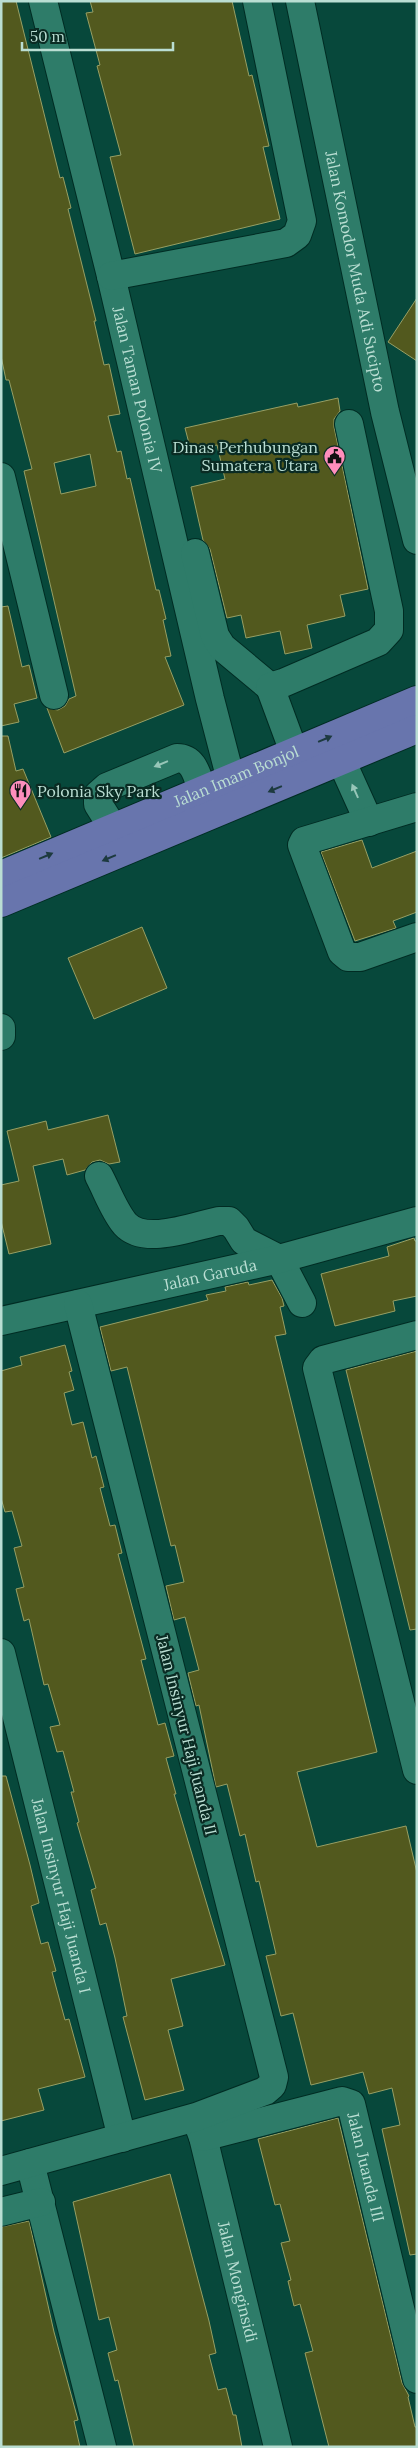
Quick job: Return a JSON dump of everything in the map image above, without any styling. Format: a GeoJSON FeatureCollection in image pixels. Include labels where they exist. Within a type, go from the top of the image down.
{"type":"FeatureCollection","features":[{"type":"Feature","properties":{"kind":"main road","name":"Jalan Imam Bonjol"},"geometry":{"type":"LineString","coordinates":[[1,903],[17,878],[133,830],[202,792],[417,700]]}},
{"type":"Feature","properties":{"kind":"main road","name":"Jalan Imam Bonjol"},"geometry":{"type":"LineString","coordinates":[[17,878],[133,830],[340,760],[417,729]]}},
{"type":"Feature","properties":{"kind":"street","name":"Jalan Taman Polonia IV"},"geometry":{"type":"LineString","coordinates":[[43,1],[111,276],[210,699],[231,780]]}},
{"type":"Feature","properties":{"kind":"street"},"geometry":{"type":"LineString","coordinates":[[111,276],[286,243],[297,235],[302,221],[258,1]]}},
{"type":"Feature","properties":{"kind":"street","name":"Jalan Komodor Muda Adi Sucipto"},"geometry":{"type":"LineString","coordinates":[[300,1],[383,402],[417,540]]}},
{"type":"Feature","properties":{"kind":"street"},"geometry":{"type":"LineString","coordinates":[[270,686],[283,683],[378,642],[389,630],[389,611],[349,424]]}},
{"type":"Feature","properties":{"kind":"street"},"geometry":{"type":"LineString","coordinates":[[1,476],[54,695]]}},
{"type":"Feature","properties":{"kind":"street"},"geometry":{"type":"LineString","coordinates":[[188,525],[215,636],[222,647],[270,686],[294,752]]}},
{"type":"Feature","properties":{"kind":"street"},"geometry":{"type":"LineString","coordinates":[[133,830],[98,804],[100,792],[115,783],[177,758],[185,758],[191,761],[202,792]]}},
{"type":"Feature","properties":{"kind":"street"},"geometry":{"type":"LineString","coordinates":[[340,760],[368,822]]}},
{"type":"Feature","properties":{"kind":"street"},"geometry":{"type":"LineString","coordinates":[[417,807],[304,841],[302,845],[342,952],[353,959],[417,937]]}},
{"type":"Feature","properties":{"kind":"street"},"geometry":{"type":"LineString","coordinates":[[1,1028],[1,1036]]}},
{"type":"Feature","properties":{"kind":"street"},"geometry":{"type":"LineString","coordinates":[[99,1176],[123,1220],[136,1231],[157,1235],[219,1221],[229,1221],[244,1241],[279,1259],[302,1303]]}},
{"type":"Feature","properties":{"kind":"street","name":"Jalan Garuda"},"geometry":{"type":"LineString","coordinates":[[1,1321],[279,1259],[417,1221]]}},
{"type":"Feature","properties":{"kind":"street","name":"Jalan Insinyur Haji Juanda II"},"geometry":{"type":"LineString","coordinates":[[78,1304],[274,2077],[272,2085],[265,2091],[199,2127]]}},
{"type":"Feature","properties":{"kind":"street"},"geometry":{"type":"LineString","coordinates":[[417,1335],[324,1360],[318,1368],[417,1770]]}},
{"type":"Feature","properties":{"kind":"street","name":"Jalan Insinyur Haji Juanda I"},"geometry":{"type":"LineString","coordinates":[[1,1653],[122,2138]]}},
{"type":"Feature","properties":{"kind":"street","name":"Jalan Juanda III"},"geometry":{"type":"LineString","coordinates":[[199,2127],[342,2102],[351,2104],[417,2379]]}},
{"type":"Feature","properties":{"kind":"street"},"geometry":{"type":"LineString","coordinates":[[1,2171],[122,2138],[199,2127]]}},
{"type":"Feature","properties":{"kind":"street","name":"Jalan Monginsidi"},"geometry":{"type":"LineString","coordinates":[[199,2127],[278,2447]]}},
{"type":"Feature","properties":{"kind":"street"},"geometry":{"type":"LineString","coordinates":[[30,2163],[102,2447]]}},
{"type":"Feature","properties":{"kind":"street"},"geometry":{"type":"LineString","coordinates":[[1,2212],[41,2202]]}},
{"type":"Feature","properties":{"kind":"building"},"geometry":{"type":"Polygon","coordinates":[[[1,1],[16,1],[60,178],[63,177],[71,208],[68,209],[96,321],[94,321],[104,365],[109,364],[120,414],[108,416],[117,452],[121,451],[127,479],[130,478],[156,590],[159,590],[166,619],[163,620],[171,656],[165,657],[184,705],[64,753],[47,708],[58,710],[65,706],[69,699],[76,696],[24,471],[32,469],[9,380],[6,380],[1,356],[1,1]],[[90,454],[54,463],[61,494],[96,486],[90,454]]]}},
{"type":"Feature","properties":{"kind":"building"},"geometry":{"type":"Polygon","coordinates":[[[90,1],[232,1],[249,76],[252,75],[269,146],[263,147],[280,219],[135,254],[110,157],[121,155],[97,66],[100,65],[86,13],[93,12],[90,1]]]}},
{"type":"Feature","properties":{"kind":"building"},"geometry":{"type":"Polygon","coordinates":[[[417,298],[417,361],[388,342],[417,298]]]}},
{"type":"Feature","properties":{"kind":"building"},"geometry":{"type":"Polygon","coordinates":[[[338,398],[340,411],[334,419],[334,427],[368,589],[340,595],[345,616],[307,625],[312,648],[285,654],[280,631],[246,638],[241,615],[227,618],[210,549],[203,540],[191,487],[225,479],[217,445],[191,451],[185,428],[297,403],[298,407],[338,398]]]}},
{"type":"Feature","properties":{"kind":"building"},"geometry":{"type":"Polygon","coordinates":[[[8,606],[22,667],[29,665],[37,698],[14,704],[19,722],[1,726],[1,607],[8,606]]]}},
{"type":"Feature","properties":{"kind":"building","name":"Polonia Sky Park"},"geometry":{"type":"Polygon","coordinates":[[[1,736],[8,736],[16,771],[23,769],[51,837],[1,858],[1,736]]]}},
{"type":"Feature","properties":{"kind":"building"},"geometry":{"type":"Polygon","coordinates":[[[362,840],[372,868],[417,851],[417,912],[393,921],[396,928],[355,941],[321,852],[362,840]]]}},
{"type":"Feature","properties":{"kind":"building"},"geometry":{"type":"Polygon","coordinates":[[[142,927],[167,988],[94,1019],[68,958],[142,927]]]}},
{"type":"Feature","properties":{"kind":"building"},"geometry":{"type":"Polygon","coordinates":[[[108,1115],[120,1162],[109,1164],[100,1160],[92,1162],[85,1170],[67,1175],[63,1159],[33,1166],[51,1244],[9,1254],[1,1221],[1,1185],[19,1181],[7,1131],[46,1121],[48,1130],[108,1115]]]}},
{"type":"Feature","properties":{"kind":"building"},"geometry":{"type":"Polygon","coordinates":[[[414,1238],[417,1241],[417,1296],[393,1301],[395,1311],[335,1326],[321,1274],[389,1256],[387,1247],[414,1238]]]}},
{"type":"Feature","properties":{"kind":"building"},"geometry":{"type":"Polygon","coordinates":[[[272,1280],[282,1298],[284,1306],[280,1307],[286,1334],[275,1336],[377,1752],[297,1772],[317,1847],[406,1826],[417,1873],[417,2254],[410,2255],[382,2129],[400,2125],[392,2088],[369,2094],[363,2072],[311,2085],[293,2013],[281,2016],[266,1956],[276,1954],[259,1881],[256,1882],[245,1834],[240,1836],[227,1784],[216,1787],[199,1705],[196,1706],[188,1673],[199,1670],[185,1617],[174,1620],[166,1586],[184,1582],[175,1545],[171,1546],[127,1367],[111,1371],[100,1327],[208,1300],[206,1295],[226,1291],[225,1287],[248,1282],[249,1285],[272,1280]]]}},
{"type":"Feature","properties":{"kind":"building"},"geometry":{"type":"Polygon","coordinates":[[[65,1345],[72,1371],[69,1372],[74,1390],[64,1393],[72,1425],[83,1422],[92,1458],[96,1456],[104,1487],[100,1488],[110,1526],[115,1525],[122,1553],[118,1554],[146,1659],[141,1660],[158,1725],[165,1723],[174,1756],[166,1758],[176,1794],[174,1794],[225,1965],[171,1979],[183,2026],[168,2030],[184,2090],[145,2100],[123,2017],[127,2016],[106,1923],[100,1925],[91,1890],[96,1888],[77,1823],[79,1822],[71,1792],[74,1792],[63,1751],[57,1752],[50,1727],[60,1725],[48,1684],[44,1685],[29,1619],[24,1621],[16,1589],[24,1587],[14,1548],[22,1546],[12,1511],[5,1512],[1,1498],[1,1371],[22,1365],[20,1357],[65,1345]]]}},
{"type":"Feature","properties":{"kind":"building"},"geometry":{"type":"Polygon","coordinates":[[[417,1351],[417,1629],[410,1630],[346,1370],[417,1351]]]}},
{"type":"Feature","properties":{"kind":"building"},"geometry":{"type":"Polygon","coordinates":[[[1,1776],[6,1776],[30,1865],[39,1903],[31,1906],[41,1944],[48,1942],[56,1971],[52,1972],[65,2020],[69,2019],[85,2077],[38,2089],[44,2110],[1,2121],[1,1776]]]}},
{"type":"Feature","properties":{"kind":"building"},"geometry":{"type":"Polygon","coordinates":[[[338,2118],[402,2383],[409,2396],[415,2427],[417,2427],[417,2447],[329,2447],[305,2353],[313,2351],[300,2304],[294,2306],[288,2281],[291,2280],[281,2243],[290,2241],[280,2204],[275,2205],[258,2139],[338,2118]]]}},
{"type":"Feature","properties":{"kind":"building"},"geometry":{"type":"Polygon","coordinates":[[[170,2174],[209,2321],[216,2353],[209,2355],[218,2390],[226,2388],[233,2415],[236,2415],[242,2447],[134,2447],[118,2380],[115,2381],[108,2353],[117,2350],[109,2317],[99,2320],[73,2202],[170,2174]]]}},
{"type":"Feature","properties":{"kind":"building"},"geometry":{"type":"Polygon","coordinates":[[[29,2221],[54,2332],[78,2420],[74,2421],[80,2447],[1,2447],[1,2227],[29,2221]]]}},
{"type":"Feature","properties":{"kind":"place","name":"Dinas Perhubungan Sumatera Utara"},"geometry":{"type":"Point","coordinates":[334,475]}},
{"type":"Feature","properties":{"kind":"place","name":"Polonia Sky Park"},"geometry":{"type":"Point","coordinates":[21,810]}}]}
